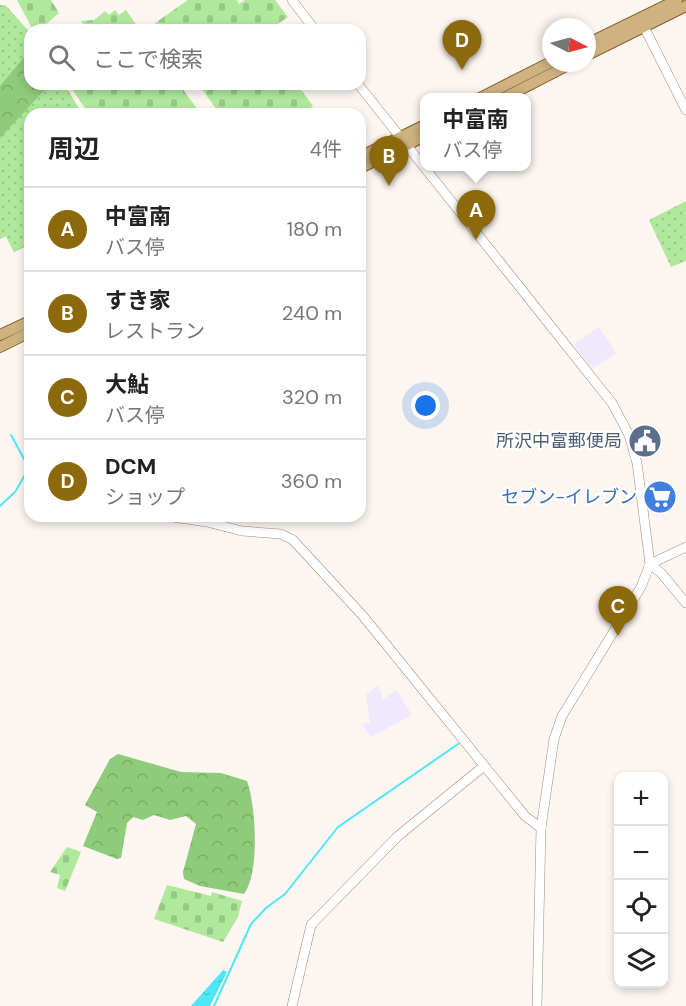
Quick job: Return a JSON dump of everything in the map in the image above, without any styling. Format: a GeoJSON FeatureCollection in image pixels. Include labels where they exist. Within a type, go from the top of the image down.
{"type":"FeatureCollection","features":[{"type":"Feature","properties":{"kind":"main road"},"geometry":{"type":"LineString","coordinates":[[596,50],[677,0]]}},
{"type":"Feature","properties":{"kind":"main road"},"geometry":{"type":"LineString","coordinates":[[596,40],[686,6]]}},
{"type":"Feature","properties":{"kind":"main road"},"geometry":{"type":"LineString","coordinates":[[490,93],[542,67]]}},
{"type":"Feature","properties":{"kind":"main road"},"geometry":{"type":"LineString","coordinates":[[514,93],[555,72]]}},
{"type":"Feature","properties":{"kind":"main road"},"geometry":{"type":"LineString","coordinates":[[366,164],[404,141],[420,128]]}},
{"type":"Feature","properties":{"kind":"main road"},"geometry":{"type":"LineString","coordinates":[[366,155],[420,137]]}},
{"type":"Feature","properties":{"kind":"main road"},"geometry":{"type":"LineString","coordinates":[[0,335],[24,324]]}},
{"type":"Feature","properties":{"kind":"main road"},"geometry":{"type":"LineString","coordinates":[[0,346],[24,335]]}},
{"type":"Feature","properties":{"kind":"street"},"geometry":{"type":"LineString","coordinates":[[292,0],[310,24]]}},
{"type":"Feature","properties":{"kind":"street"},"geometry":{"type":"LineString","coordinates":[[642,22],[686,110]]}},
{"type":"Feature","properties":{"kind":"street"},"geometry":{"type":"LineString","coordinates":[[363,90],[420,161]]}},
{"type":"Feature","properties":{"kind":"street"},"geometry":{"type":"LineString","coordinates":[[428,171],[620,415],[629,435],[637,463],[650,564],[641,587],[562,716],[554,740],[541,828],[537,1006]]}},
{"type":"Feature","properties":{"kind":"street"},"geometry":{"type":"LineString","coordinates":[[201,522],[290,537],[363,616],[530,822],[541,828]]}},
{"type":"Feature","properties":{"kind":"street"},"geometry":{"type":"LineString","coordinates":[[650,564],[686,547]]}},
{"type":"Feature","properties":{"kind":"street"},"geometry":{"type":"LineString","coordinates":[[650,564],[662,573],[686,603]]}},
{"type":"Feature","properties":{"kind":"street"},"geometry":{"type":"LineString","coordinates":[[292,1006],[311,925],[398,836],[484,766]]}},
{"type":"Feature","properties":{"kind":"shaded area"},"geometry":{"type":"Polygon","coordinates":[[[599,327],[616,353],[592,369],[573,344],[599,327]]]}},
{"type":"Feature","properties":{"kind":"shaded area"},"geometry":{"type":"Polygon","coordinates":[[[378,685],[383,699],[396,690],[412,715],[371,737],[362,724],[370,722],[366,695],[378,685]]]}},
{"type":"Feature","properties":{"kind":"green space"},"geometry":{"type":"Polygon","coordinates":[[[17,0],[51,0],[59,13],[46,24],[30,24],[17,0]]]}},
{"type":"Feature","properties":{"kind":"green space"},"geometry":{"type":"Polygon","coordinates":[[[188,0],[237,0],[239,4],[245,0],[275,0],[288,17],[278,24],[155,23],[188,0]]]}},
{"type":"Feature","properties":{"kind":"green space"},"geometry":{"type":"Polygon","coordinates":[[[0,5],[6,6],[24,26],[24,90],[68,90],[78,108],[24,108],[24,247],[14,252],[6,236],[0,239],[0,5]]]}},
{"type":"Feature","properties":{"kind":"green space"},"geometry":{"type":"Polygon","coordinates":[[[6,6],[24,26],[24,57],[0,86],[0,7],[6,6]]]}},
{"type":"Feature","properties":{"kind":"green space"},"geometry":{"type":"Polygon","coordinates":[[[115,10],[119,15],[126,10],[136,24],[83,24],[81,21],[94,20],[105,11],[109,15],[115,10]]]}},
{"type":"Feature","properties":{"kind":"green space"},"geometry":{"type":"Polygon","coordinates":[[[44,90],[68,90],[78,108],[28,108],[44,90]]]}},
{"type":"Feature","properties":{"kind":"green space"},"geometry":{"type":"Polygon","coordinates":[[[73,90],[183,90],[197,108],[85,108],[73,90]]]}},
{"type":"Feature","properties":{"kind":"green space"},"geometry":{"type":"Polygon","coordinates":[[[202,90],[301,90],[313,106],[310,108],[216,108],[202,90]]]}},
{"type":"Feature","properties":{"kind":"green space"},"geometry":{"type":"Polygon","coordinates":[[[24,112],[24,246],[14,252],[6,236],[0,239],[0,138],[24,112]]]}},
{"type":"Feature","properties":{"kind":"green space"},"geometry":{"type":"Polygon","coordinates":[[[686,201],[686,261],[671,267],[649,220],[686,201]]]}},
{"type":"Feature","properties":{"kind":"green space"},"geometry":{"type":"Polygon","coordinates":[[[118,754],[181,772],[221,773],[247,781],[253,806],[255,839],[252,871],[244,894],[200,886],[184,879],[183,872],[196,824],[186,816],[170,820],[154,815],[143,820],[133,817],[127,823],[121,858],[117,859],[83,846],[97,812],[85,805],[110,759],[118,754]]]}},
{"type":"Feature","properties":{"kind":"green space"},"geometry":{"type":"Polygon","coordinates":[[[67,847],[81,852],[65,891],[57,888],[60,875],[50,872],[67,847]]]}},
{"type":"Feature","properties":{"kind":"green space"},"geometry":{"type":"Polygon","coordinates":[[[167,885],[211,896],[212,892],[242,901],[238,917],[223,942],[154,919],[167,885]]]}},
{"type":"Feature","properties":{"kind":"water"},"geometry":{"type":"Polygon","coordinates":[[[223,970],[227,972],[210,1006],[191,1006],[223,970]]]}},
{"type":"Feature","properties":{"kind":"waterway"},"geometry":{"type":"LineString","coordinates":[[11,435],[24,459]]}},
{"type":"Feature","properties":{"kind":"waterway"},"geometry":{"type":"LineString","coordinates":[[0,506],[15,492],[24,477]]}},
{"type":"Feature","properties":{"kind":"waterway"},"geometry":{"type":"LineString","coordinates":[[214,1006],[251,924],[266,908],[285,894],[338,827],[461,742]]}},
{"type":"Feature","properties":{"kind":"place","name":"DCM"},"geometry":{"type":"Point","coordinates":[462,70]}},
{"type":"Feature","properties":{"kind":"place","name":"すき家"},"geometry":{"type":"Point","coordinates":[389,186]}},
{"type":"Feature","properties":{"kind":"place","name":"中富南"},"geometry":{"type":"Point","coordinates":[476,240]}},
{"type":"Feature","properties":{"kind":"place","name":"所沢中富郵便局"},"geometry":{"type":"Point","coordinates":[645,441]}},
{"type":"Feature","properties":{"kind":"place","name":"セブン-イレブン"},"geometry":{"type":"Point","coordinates":[660,497]}},
{"type":"Feature","properties":{"kind":"place","name":"大鮎"},"geometry":{"type":"Point","coordinates":[618,636]}}]}
